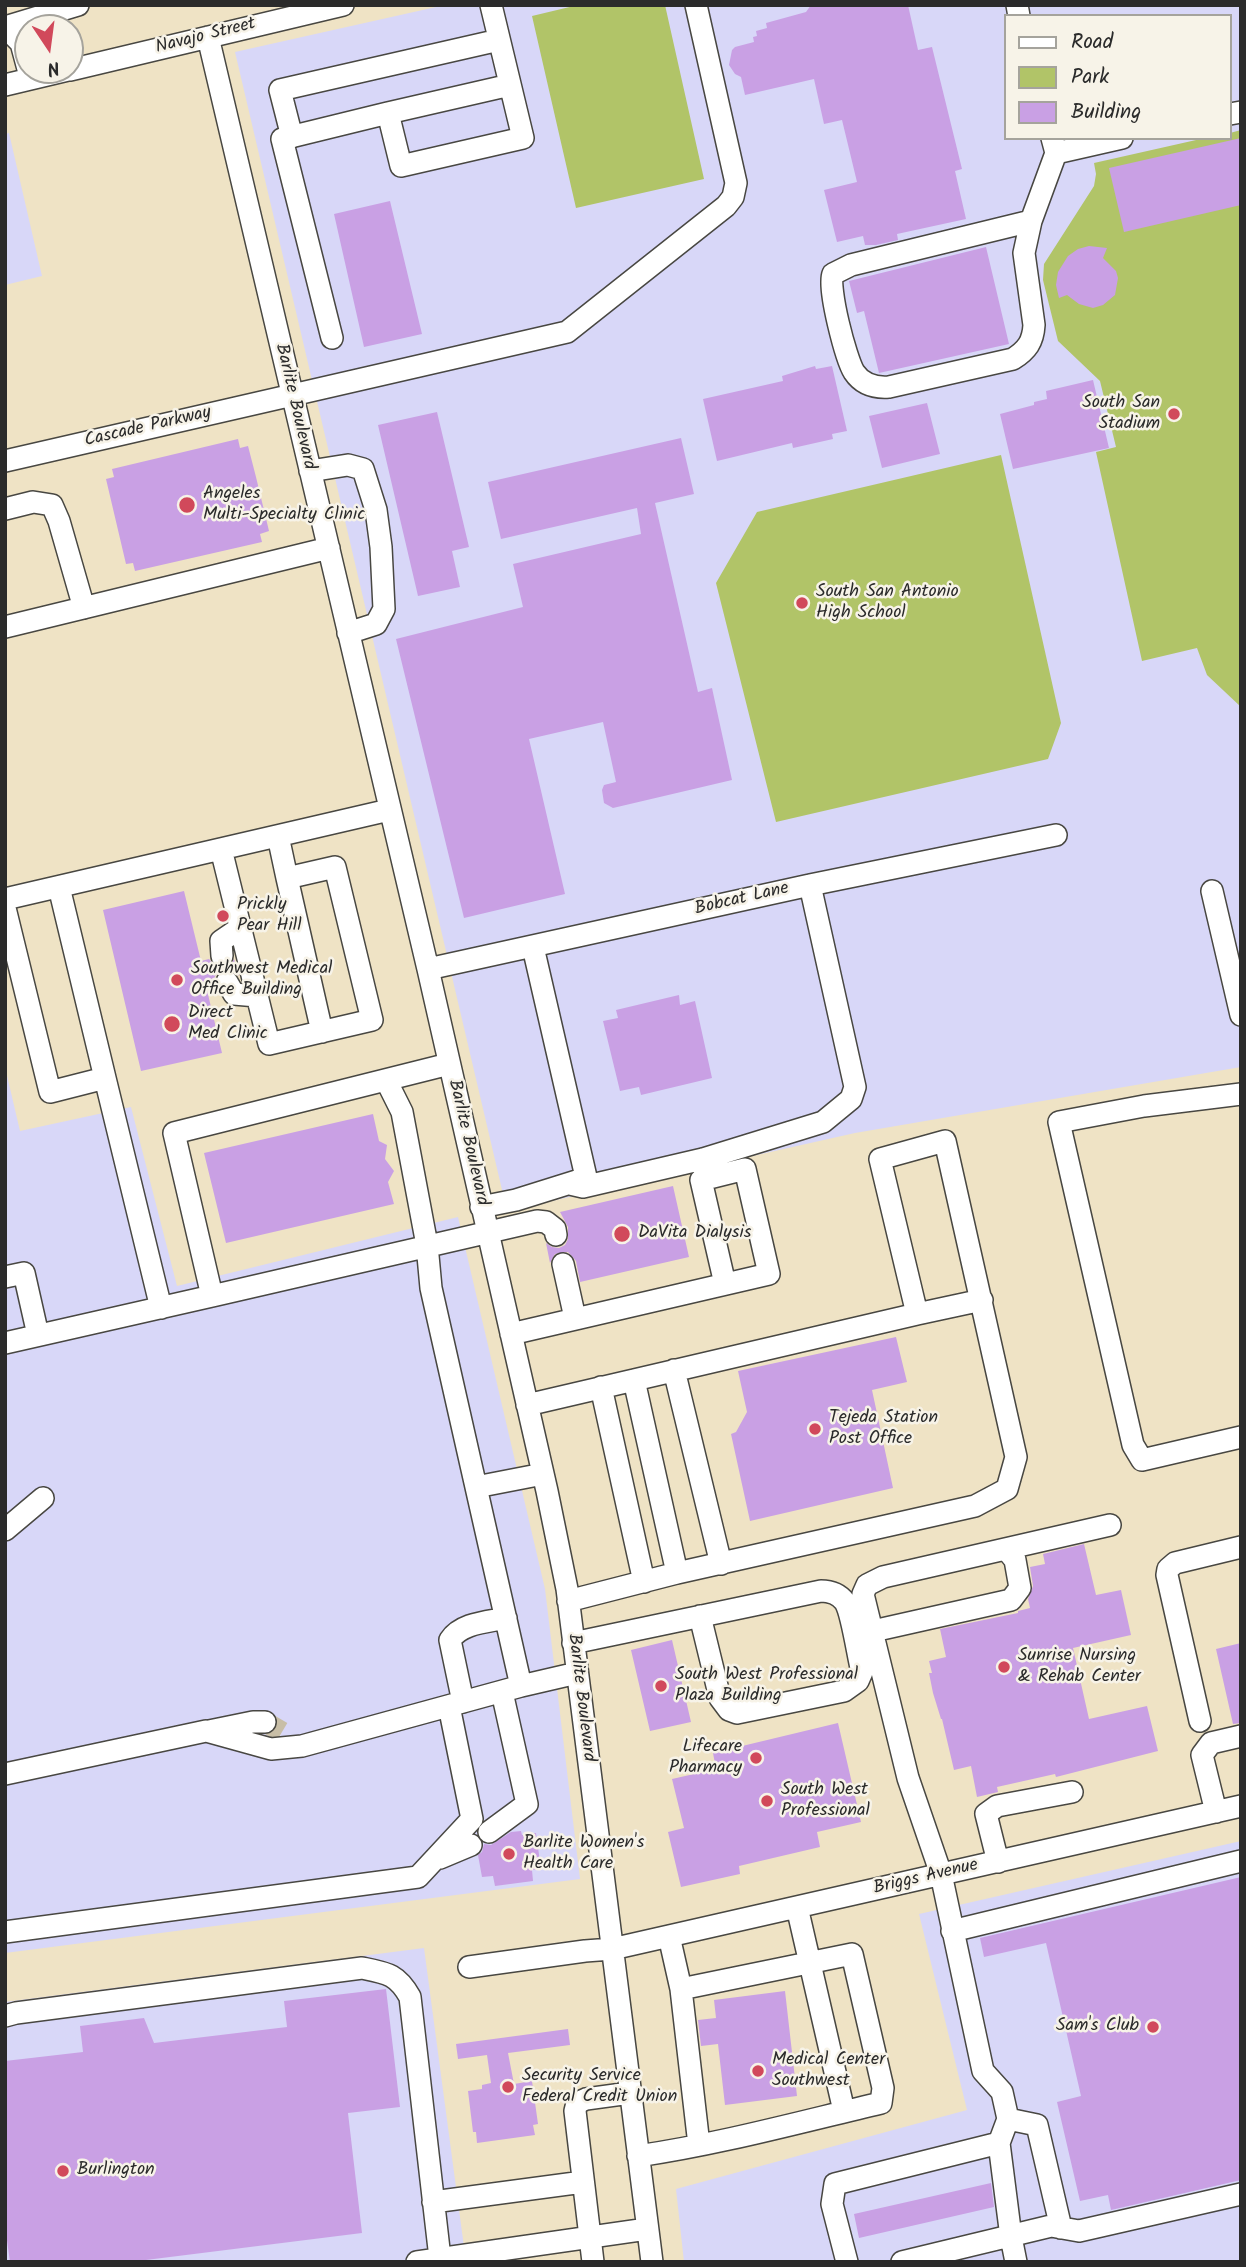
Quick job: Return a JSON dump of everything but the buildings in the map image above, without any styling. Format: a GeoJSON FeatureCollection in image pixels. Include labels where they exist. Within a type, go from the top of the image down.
{"type":"FeatureCollection","features":[{"type":"Feature","properties":{"kind":"street"},"geometry":{"type":"LineString","coordinates":[[5,27],[78,5]]}},
{"type":"Feature","properties":{"kind":"street","name":"Navajo Street"},"geometry":{"type":"LineString","coordinates":[[84,66],[208,37],[294,11],[343,5]]}},
{"type":"Feature","properties":{"kind":"street"},"geometry":{"type":"LineString","coordinates":[[388,113],[401,166],[523,138],[491,5]]}},
{"type":"Feature","properties":{"kind":"street","name":"Cascade Parkway"},"geometry":{"type":"LineString","coordinates":[[5,461],[566,332],[726,206],[733,197],[736,183],[696,5]]}},
{"type":"Feature","properties":{"kind":"street","name":"Barlite Boulevard"},"geometry":{"type":"LineString","coordinates":[[208,37],[388,810],[428,969],[543,1474],[568,1601],[652,2262]]}},
{"type":"Feature","properties":{"kind":"street"},"geometry":{"type":"LineString","coordinates":[[292,137],[281,90],[499,40]]}},
{"type":"Feature","properties":{"kind":"street"},"geometry":{"type":"LineString","coordinates":[[332,338],[282,139],[510,85]]}},
{"type":"Feature","properties":{"kind":"street"},"geometry":{"type":"LineString","coordinates":[[1031,221],[851,265],[833,275],[831,288],[848,359],[860,379],[879,388],[889,387],[1013,359],[1027,350],[1034,335],[1034,325],[1024,253],[1054,146],[1105,140]]}},
{"type":"Feature","properties":{"kind":"street"},"geometry":{"type":"LineString","coordinates":[[310,471],[348,465],[363,469],[376,510],[384,609],[376,624],[348,633]]}},
{"type":"Feature","properties":{"kind":"street"},"geometry":{"type":"LineString","coordinates":[[5,509],[33,502],[52,505],[83,608]]}},
{"type":"Feature","properties":{"kind":"street"},"geometry":{"type":"LineString","coordinates":[[5,627],[329,548]]}},
{"type":"Feature","properties":{"kind":"street"},"geometry":{"type":"LineString","coordinates":[[5,899],[388,810]]}},
{"type":"Feature","properties":{"kind":"street","name":"Bobcat Lane"},"geometry":{"type":"LineString","coordinates":[[428,969],[810,885],[1056,835]]}},
{"type":"Feature","properties":{"kind":"street"},"geometry":{"type":"LineString","coordinates":[[278,836],[322,1031]]}},
{"type":"Feature","properties":{"kind":"street"},"geometry":{"type":"LineString","coordinates":[[221,849],[269,1044],[372,1020],[335,867],[287,878]]}},
{"type":"Feature","properties":{"kind":"street"},"geometry":{"type":"LineString","coordinates":[[533,947],[578,1181],[583,1187],[704,1159],[823,1122],[851,1099],[855,1087],[810,885]]}},
{"type":"Feature","properties":{"kind":"street"},"geometry":{"type":"LineString","coordinates":[[59,887],[161,1308]]}},
{"type":"Feature","properties":{"kind":"street"},"geometry":{"type":"LineString","coordinates":[[1212,891],[1241,1015]]}},
{"type":"Feature","properties":{"kind":"street"},"geometry":{"type":"LineString","coordinates":[[5,908],[50,1093],[105,1078]]}},
{"type":"Feature","properties":{"kind":"street"},"geometry":{"type":"LineString","coordinates":[[222,956],[220,941],[240,928]]}},
{"type":"Feature","properties":{"kind":"street"},"geometry":{"type":"LineString","coordinates":[[227,982],[234,994],[257,996]]}},
{"type":"Feature","properties":{"kind":"street"},"geometry":{"type":"LineString","coordinates":[[212,1296],[174,1133],[449,1064]]}},
{"type":"Feature","properties":{"kind":"street"},"geometry":{"type":"LineString","coordinates":[[386,1080],[402,1112],[427,1245],[431,1288],[506,1618],[527,1804],[489,1832]]}},
{"type":"Feature","properties":{"kind":"street"},"geometry":{"type":"LineString","coordinates":[[1241,1094],[1143,1106],[1059,1122],[1133,1445],[1142,1461],[1241,1437]]}},
{"type":"Feature","properties":{"kind":"street"},"geometry":{"type":"LineString","coordinates":[[568,1601],[677,1573],[975,1506],[1007,1489],[1016,1457],[945,1141],[880,1159],[917,1314]]}},
{"type":"Feature","properties":{"kind":"street"},"geometry":{"type":"LineString","coordinates":[[511,1334],[769,1274],[745,1169],[701,1180],[725,1284]]}},
{"type":"Feature","properties":{"kind":"street"},"geometry":{"type":"LineString","coordinates":[[481,1207],[516,1200],[578,1181]]}},
{"type":"Feature","properties":{"kind":"street"},"geometry":{"type":"LineString","coordinates":[[5,1343],[537,1221],[546,1222],[555,1229],[556,1235]]}},
{"type":"Feature","properties":{"kind":"street"},"geometry":{"type":"LineString","coordinates":[[563,1264],[575,1318]]}},
{"type":"Feature","properties":{"kind":"street"},"geometry":{"type":"LineString","coordinates":[[5,1277],[24,1273],[38,1335]]}},
{"type":"Feature","properties":{"kind":"street"},"geometry":{"type":"LineString","coordinates":[[527,1405],[982,1300]]}},
{"type":"Feature","properties":{"kind":"street"},"geometry":{"type":"LineString","coordinates":[[674,1370],[721,1564]]}},
{"type":"Feature","properties":{"kind":"street"},"geometry":{"type":"LineString","coordinates":[[634,1380],[677,1573]]}},
{"type":"Feature","properties":{"kind":"street"},"geometry":{"type":"LineString","coordinates":[[601,1387],[644,1582]]}},
{"type":"Feature","properties":{"kind":"street"},"geometry":{"type":"LineString","coordinates":[[476,1487],[543,1474]]}},
{"type":"Feature","properties":{"kind":"street"},"geometry":{"type":"LineString","coordinates":[[5,1530],[43,1498]]}},
{"type":"Feature","properties":{"kind":"street"},"geometry":{"type":"LineString","coordinates":[[1016,2262],[999,2143],[1008,2119],[1002,2092],[983,2071],[951,1931],[942,1874],[908,1778],[863,1594],[867,1585],[883,1577],[1110,1525]]}},
{"type":"Feature","properties":{"kind":"street"},"geometry":{"type":"LineString","coordinates":[[1200,1721],[1167,1575],[1168,1569],[1175,1563],[1241,1547]]}},
{"type":"Feature","properties":{"kind":"street"},"geometry":{"type":"LineString","coordinates":[[873,1631],[1012,1600],[1020,1588],[1015,1560],[1006,1549]]}},
{"type":"Feature","properties":{"kind":"street"},"geometry":{"type":"LineString","coordinates":[[573,1643],[700,1616],[821,1591],[829,1591],[838,1595],[846,1604],[862,1672],[858,1681],[844,1691],[737,1713],[729,1710],[720,1698],[700,1616]]}},
{"type":"Feature","properties":{"kind":"street"},"geometry":{"type":"LineString","coordinates":[[5,1932],[418,1877],[472,1819],[450,1640],[454,1633],[462,1628],[506,1618]]}},
{"type":"Feature","properties":{"kind":"street"},"geometry":{"type":"LineString","coordinates":[[206,1731],[271,1749],[302,1746],[577,1673]]}},
{"type":"Feature","properties":{"kind":"street"},"geometry":{"type":"LineString","coordinates":[[5,1774],[253,1722],[273,1727],[302,1746]]}},
{"type":"Feature","properties":{"kind":"street"},"geometry":{"type":"LineString","coordinates":[[1216,1812],[1202,1755],[1211,1743],[1241,1736]]}},
{"type":"Feature","properties":{"kind":"street"},"geometry":{"type":"LineString","coordinates":[[998,1862],[986,1814],[997,1806],[1072,1792]]}},
{"type":"Feature","properties":{"kind":"street","name":"Briggs Avenue"},"geometry":{"type":"LineString","coordinates":[[469,1967],[612,1949],[1241,1806]]}},
{"type":"Feature","properties":{"kind":"street"},"geometry":{"type":"LineString","coordinates":[[432,1862],[471,1845]]}},
{"type":"Feature","properties":{"kind":"street"},"geometry":{"type":"LineString","coordinates":[[951,1931],[1241,1861]]}},
{"type":"Feature","properties":{"kind":"street"},"geometry":{"type":"LineString","coordinates":[[797,1907],[844,2111]]}},
{"type":"Feature","properties":{"kind":"street"},"geometry":{"type":"LineString","coordinates":[[669,1936],[681,1989],[699,2145]]}},
{"type":"Feature","properties":{"kind":"street"},"geometry":{"type":"LineString","coordinates":[[638,2156],[699,2145],[881,2103],[883,2088],[852,1954],[681,1989]]}},
{"type":"Feature","properties":{"kind":"street"},"geometry":{"type":"LineString","coordinates":[[5,2016],[16,2012],[362,1968],[390,1974],[403,1984],[410,1997],[440,2258]]}},
{"type":"Feature","properties":{"kind":"street"},"geometry":{"type":"LineString","coordinates":[[593,2262],[575,2111],[577,2104],[586,2099],[630,2093]]}},
{"type":"Feature","properties":{"kind":"street"},"geometry":{"type":"LineString","coordinates":[[1008,2119],[1037,2126],[1061,2228]]}},
{"type":"Feature","properties":{"kind":"street"},"geometry":{"type":"LineString","coordinates":[[847,2262],[832,2204],[835,2184],[999,2143]]}},
{"type":"Feature","properties":{"kind":"street"},"geometry":{"type":"LineString","coordinates":[[433,2202],[583,2182]]}},
{"type":"Feature","properties":{"kind":"street"},"geometry":{"type":"LineString","coordinates":[[902,2262],[1051,2227],[1079,2231],[1241,2194]]}},
{"type":"Feature","properties":{"kind":"street"},"geometry":{"type":"LineString","coordinates":[[417,2262],[647,2229]]}},
{"type":"Feature","properties":{"kind":"shaded area","name":"South San Antonio High School"},"geometry":{"type":"Polygon","coordinates":[[[445,5],[1241,5],[1241,1067],[855,1133],[507,1211],[235,52],[445,5]]]}},
{"type":"Feature","properties":{"kind":"shaded area"},"geometry":{"type":"Polygon","coordinates":[[[9,133],[42,276],[5,285],[5,134],[9,133]]]}},
{"type":"Feature","properties":{"kind":"shaded area"},"geometry":{"type":"Polygon","coordinates":[[[5,1067],[20,1131],[131,1107],[177,1286],[458,1217],[545,1589],[580,1879],[5,1953],[5,1067]]]}},
{"type":"Feature","properties":{"kind":"shaded area"},"geometry":{"type":"Polygon","coordinates":[[[1241,1841],[1241,2262],[684,2262],[676,2189],[967,2110],[919,1914],[1241,1841]]]}},
{"type":"Feature","properties":{"kind":"shaded area"},"geometry":{"type":"Polygon","coordinates":[[[424,1948],[466,2262],[5,2262],[5,2002],[424,1948]]]}},
{"type":"Feature","properties":{"kind":"green space"},"geometry":{"type":"Polygon","coordinates":[[[578,5],[665,5],[704,179],[576,208],[532,16],[578,5]]]}},
{"type":"Feature","properties":{"kind":"green space","name":"South San Stadium"},"geometry":{"type":"Polygon","coordinates":[[[1241,130],[1241,707],[1207,675],[1197,648],[1142,661],[1096,452],[1116,447],[1100,381],[1058,341],[1043,280],[1044,264],[1094,186],[1094,163],[1196,140],[1232,140],[1232,132],[1241,130]]]}},
{"type":"Feature","properties":{"kind":"green space"},"geometry":{"type":"Polygon","coordinates":[[[1001,455],[1061,723],[1048,759],[776,822],[716,583],[757,512],[1001,455]]]}},
{"type":"Feature","properties":{"kind":"tunnel"},"geometry":{"type":"LineString","coordinates":[[265,1722],[282,1732]]}},
{"type":"Feature","properties":{"kind":"place","name":"South San Stadium"},"geometry":{"type":"Point","coordinates":[1174,414]}},
{"type":"Feature","properties":{"kind":"place","name":"Angeles Multi-Specialty Clinic"},"geometry":{"type":"Point","coordinates":[187,505]}},
{"type":"Feature","properties":{"kind":"place","name":"South San Antonio High School"},"geometry":{"type":"Point","coordinates":[802,603]}},
{"type":"Feature","properties":{"kind":"place","name":"Prickly Pear Hill"},"geometry":{"type":"Point","coordinates":[223,916]}},
{"type":"Feature","properties":{"kind":"place","name":"Southwest Medical Office Building"},"geometry":{"type":"Point","coordinates":[177,980]}},
{"type":"Feature","properties":{"kind":"place","name":"Direct Med Clinic"},"geometry":{"type":"Point","coordinates":[172,1024]}},
{"type":"Feature","properties":{"kind":"place","name":"DaVita Dialysis"},"geometry":{"type":"Point","coordinates":[622,1234]}},
{"type":"Feature","properties":{"kind":"place","name":"Tejeda Station Post Office"},"geometry":{"type":"Point","coordinates":[815,1429]}},
{"type":"Feature","properties":{"kind":"place","name":"Sunrise Nursing & Rehab Center"},"geometry":{"type":"Point","coordinates":[1004,1667]}},
{"type":"Feature","properties":{"kind":"place","name":"South West Professional Plaza Building"},"geometry":{"type":"Point","coordinates":[661,1686]}},
{"type":"Feature","properties":{"kind":"place","name":"Lifecare Pharmacy"},"geometry":{"type":"Point","coordinates":[756,1758]}},
{"type":"Feature","properties":{"kind":"place","name":"South West Professional"},"geometry":{"type":"Point","coordinates":[767,1801]}},
{"type":"Feature","properties":{"kind":"place","name":"Barlite Women's Health Care"},"geometry":{"type":"Point","coordinates":[509,1854]}},
{"type":"Feature","properties":{"kind":"place","name":"Sam's Club"},"geometry":{"type":"Point","coordinates":[1153,2027]}},
{"type":"Feature","properties":{"kind":"place","name":"Medical Center Southwest"},"geometry":{"type":"Point","coordinates":[758,2071]}},
{"type":"Feature","properties":{"kind":"place","name":"Security Service Federal Credit Union"},"geometry":{"type":"Point","coordinates":[508,2087]}},
{"type":"Feature","properties":{"kind":"place","name":"Burlington"},"geometry":{"type":"Point","coordinates":[63,2171]}}]}
